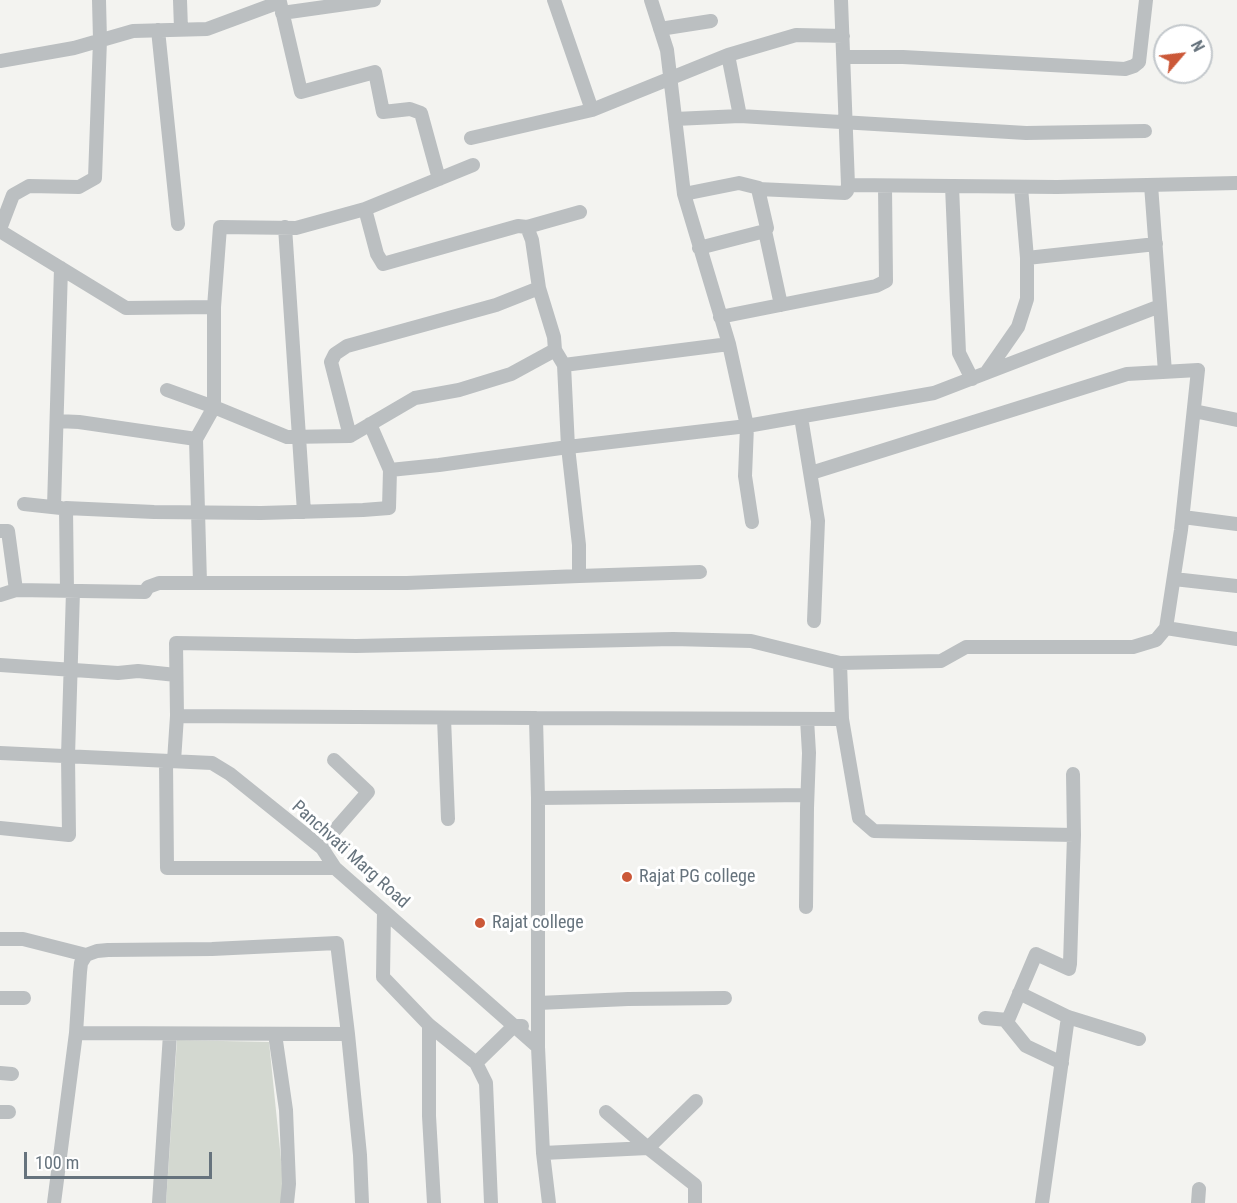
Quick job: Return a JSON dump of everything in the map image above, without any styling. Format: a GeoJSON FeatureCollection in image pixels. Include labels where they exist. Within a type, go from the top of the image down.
{"type":"FeatureCollection","features":[{"type":"Feature","properties":{"kind":"street"},"geometry":{"type":"LineString","coordinates":[[99,0],[100,40],[95,178],[79,187],[29,186],[13,195],[0,230],[126,308],[214,307]]}},
{"type":"Feature","properties":{"kind":"street"},"geometry":{"type":"LineString","coordinates":[[180,0],[181,30]]}},
{"type":"Feature","properties":{"kind":"street"},"geometry":{"type":"LineString","coordinates":[[0,61],[74,48],[133,31],[207,29],[280,5],[374,0]]}},
{"type":"Feature","properties":{"kind":"street"},"geometry":{"type":"LineString","coordinates":[[554,0],[592,110]]}},
{"type":"Feature","properties":{"kind":"street"},"geometry":{"type":"LineString","coordinates":[[651,0],[667,50],[684,194],[729,344],[747,426],[745,476],[752,522]]}},
{"type":"Feature","properties":{"kind":"street"},"geometry":{"type":"LineString","coordinates":[[684,194],[739,183],[759,188],[845,193],[848,185],[842,0]]}},
{"type":"Feature","properties":{"kind":"street"},"geometry":{"type":"LineString","coordinates":[[844,57],[903,57],[1125,69],[1139,62],[1146,0]]}},
{"type":"Feature","properties":{"kind":"street"},"geometry":{"type":"LineString","coordinates":[[280,5],[301,92],[375,72],[383,112],[410,109],[421,113],[439,179]]}},
{"type":"Feature","properties":{"kind":"street"},"geometry":{"type":"LineString","coordinates":[[660,29],[711,21]]}},
{"type":"Feature","properties":{"kind":"street"},"geometry":{"type":"LineString","coordinates":[[158,30],[178,224]]}},
{"type":"Feature","properties":{"kind":"street"},"geometry":{"type":"LineString","coordinates":[[471,138],[592,110],[728,56],[796,35],[843,36]]}},
{"type":"Feature","properties":{"kind":"street"},"geometry":{"type":"LineString","coordinates":[[728,56],[740,116]]}},
{"type":"Feature","properties":{"kind":"street"},"geometry":{"type":"LineString","coordinates":[[675,119],[740,116],[1026,133],[1145,130]]}},
{"type":"Feature","properties":{"kind":"street"},"geometry":{"type":"LineString","coordinates":[[200,583],[196,439],[214,407],[214,307],[220,227],[296,228],[365,209],[473,165]]}},
{"type":"Feature","properties":{"kind":"street"},"geometry":{"type":"LineString","coordinates":[[848,185],[1022,187],[1237,183]]}},
{"type":"Feature","properties":{"kind":"street"},"geometry":{"type":"LineString","coordinates":[[1151,185],[1165,372]]}},
{"type":"Feature","properties":{"kind":"street"},"geometry":{"type":"LineString","coordinates":[[720,317],[876,286],[886,281],[885,186]]}},
{"type":"Feature","properties":{"kind":"street"},"geometry":{"type":"LineString","coordinates":[[952,186],[959,353],[972,379]]}},
{"type":"Feature","properties":{"kind":"street"},"geometry":{"type":"LineString","coordinates":[[986,373],[1018,327],[1027,299],[1027,258],[1022,187]]}},
{"type":"Feature","properties":{"kind":"street"},"geometry":{"type":"LineString","coordinates":[[759,188],[757,190],[767,228],[765,231],[781,305]]}},
{"type":"Feature","properties":{"kind":"street"},"geometry":{"type":"LineString","coordinates":[[365,209],[377,254],[382,264],[518,226],[527,227],[580,212]]}},
{"type":"Feature","properties":{"kind":"street"},"geometry":{"type":"LineString","coordinates":[[527,227],[532,240],[539,288],[554,337],[555,350],[564,365],[568,447],[579,545],[579,576]]}},
{"type":"Feature","properties":{"kind":"street"},"geometry":{"type":"LineString","coordinates":[[285,228],[304,512]]}},
{"type":"Feature","properties":{"kind":"street"},"geometry":{"type":"LineString","coordinates":[[699,248],[765,231]]}},
{"type":"Feature","properties":{"kind":"street"},"geometry":{"type":"LineString","coordinates":[[1027,258],[1156,244]]}},
{"type":"Feature","properties":{"kind":"street"},"geometry":{"type":"LineString","coordinates":[[0,828],[69,835],[70,591],[60,507],[57,421],[61,268]]}},
{"type":"Feature","properties":{"kind":"street"},"geometry":{"type":"LineString","coordinates":[[350,436],[331,362],[335,354],[346,346],[496,305],[539,288]]}},
{"type":"Feature","properties":{"kind":"street"},"geometry":{"type":"LineString","coordinates":[[390,470],[747,426],[934,393],[1160,306]]}},
{"type":"Feature","properties":{"kind":"street"},"geometry":{"type":"LineString","coordinates":[[564,365],[729,344]]}},
{"type":"Feature","properties":{"kind":"street"},"geometry":{"type":"LineString","coordinates":[[167,390],[287,437],[350,436],[415,398],[459,390],[511,374],[555,350]]}},
{"type":"Feature","properties":{"kind":"street"},"geometry":{"type":"LineString","coordinates":[[335,868],[167,868],[170,761],[177,716],[176,643],[356,646],[673,639],[751,641],[840,663],[941,661],[966,647],[1133,647],[1156,640],[1166,628],[1183,517],[1198,370],[1127,374],[810,473]]}},
{"type":"Feature","properties":{"kind":"street"},"geometry":{"type":"LineString","coordinates":[[1194,411],[1237,420]]}},
{"type":"Feature","properties":{"kind":"street"},"geometry":{"type":"LineString","coordinates":[[801,417],[818,521],[814,621]]}},
{"type":"Feature","properties":{"kind":"street"},"geometry":{"type":"LineString","coordinates":[[57,421],[79,422],[196,439]]}},
{"type":"Feature","properties":{"kind":"street"},"geometry":{"type":"LineString","coordinates":[[24,504],[198,512],[304,512],[389,508],[390,470],[370,424]]}},
{"type":"Feature","properties":{"kind":"street"},"geometry":{"type":"LineString","coordinates":[[1183,517],[1237,524]]}},
{"type":"Feature","properties":{"kind":"street"},"geometry":{"type":"LineString","coordinates":[[0,531],[8,531],[16,590]]}},
{"type":"Feature","properties":{"kind":"street"},"geometry":{"type":"LineString","coordinates":[[0,595],[16,590],[145,592],[148,587],[159,583],[407,583],[700,572]]}},
{"type":"Feature","properties":{"kind":"street"},"geometry":{"type":"LineString","coordinates":[[1174,579],[1237,586]]}},
{"type":"Feature","properties":{"kind":"street"},"geometry":{"type":"LineString","coordinates":[[1166,628],[1237,639]]}},
{"type":"Feature","properties":{"kind":"street"},"geometry":{"type":"LineString","coordinates":[[840,663],[842,719],[859,818],[874,831],[1074,836]]}},
{"type":"Feature","properties":{"kind":"street"},"geometry":{"type":"LineString","coordinates":[[0,665],[118,674],[138,671],[176,675]]}},
{"type":"Feature","properties":{"kind":"street"},"geometry":{"type":"LineString","coordinates":[[177,716],[842,719]]}},
{"type":"Feature","properties":{"kind":"street"},"geometry":{"type":"LineString","coordinates":[[444,718],[448,819]]}},
{"type":"Feature","properties":{"kind":"street"},"geometry":{"type":"LineString","coordinates":[[536,718],[538,1047],[543,1153],[549,1203]]}},
{"type":"Feature","properties":{"kind":"street"},"geometry":{"type":"LineString","coordinates":[[806,908],[809,753],[807,719]]}},
{"type":"Feature","properties":{"kind":"street","name":"Panchvati Marg Road"},"geometry":{"type":"LineString","coordinates":[[0,753],[212,764],[230,774],[322,848],[335,868],[538,1047]]}},
{"type":"Feature","properties":{"kind":"street"},"geometry":{"type":"LineString","coordinates":[[322,848],[368,792],[334,760]]}},
{"type":"Feature","properties":{"kind":"street"},"geometry":{"type":"LineString","coordinates":[[985,1018],[1008,1020],[1036,954],[1069,969],[1074,836],[1073,774]]}},
{"type":"Feature","properties":{"kind":"street"},"geometry":{"type":"LineString","coordinates":[[538,798],[807,795]]}},
{"type":"Feature","properties":{"kind":"street"},"geometry":{"type":"LineString","coordinates":[[384,911],[383,977],[429,1025],[476,1063],[486,1083],[491,1203]]}},
{"type":"Feature","properties":{"kind":"street"},"geometry":{"type":"LineString","coordinates":[[0,939],[22,939],[86,955],[108,950],[212,949],[336,943],[348,1034],[360,1155],[362,1203]]}},
{"type":"Feature","properties":{"kind":"street"},"geometry":{"type":"LineString","coordinates":[[54,1203],[76,1033],[81,963],[86,955]]}},
{"type":"Feature","properties":{"kind":"street"},"geometry":{"type":"LineString","coordinates":[[1019,993],[1068,1017],[1138,1040]]}},
{"type":"Feature","properties":{"kind":"street"},"geometry":{"type":"LineString","coordinates":[[0,998],[24,998]]}},
{"type":"Feature","properties":{"kind":"street"},"geometry":{"type":"LineString","coordinates":[[538,1003],[725,998]]}},
{"type":"Feature","properties":{"kind":"street"},"geometry":{"type":"LineString","coordinates":[[1042,1203],[1068,1017]]}},
{"type":"Feature","properties":{"kind":"street"},"geometry":{"type":"LineString","coordinates":[[1005,1020],[1026,1046],[1062,1064]]}},
{"type":"Feature","properties":{"kind":"street"},"geometry":{"type":"LineString","coordinates":[[429,1025],[429,1116],[434,1203]]}},
{"type":"Feature","properties":{"kind":"street"},"geometry":{"type":"LineString","coordinates":[[476,1063],[514,1026],[538,1025]]}},
{"type":"Feature","properties":{"kind":"street"},"geometry":{"type":"LineString","coordinates":[[76,1033],[348,1034]]}},
{"type":"Feature","properties":{"kind":"street"},"geometry":{"type":"LineString","coordinates":[[159,1203],[171,1034]]}},
{"type":"Feature","properties":{"kind":"street"},"geometry":{"type":"LineString","coordinates":[[275,1034],[286,1110],[289,1184],[287,1203]]}},
{"type":"Feature","properties":{"kind":"street"},"geometry":{"type":"LineString","coordinates":[[543,1153],[648,1148],[696,1101]]}},
{"type":"Feature","properties":{"kind":"street"},"geometry":{"type":"LineString","coordinates":[[606,1112],[695,1185],[695,1203]]}},
{"type":"Feature","properties":{"kind":"shaded area"},"geometry":{"type":"Polygon","coordinates":[[[177,1040],[269,1042],[284,1189],[282,1203],[166,1203],[177,1040]]]}},
{"type":"Feature","properties":{"kind":"place","name":"Rajat PG college"},"geometry":{"type":"Point","coordinates":[627,877]}},
{"type":"Feature","properties":{"kind":"place","name":"Rajat college"},"geometry":{"type":"Point","coordinates":[480,923]}}]}
